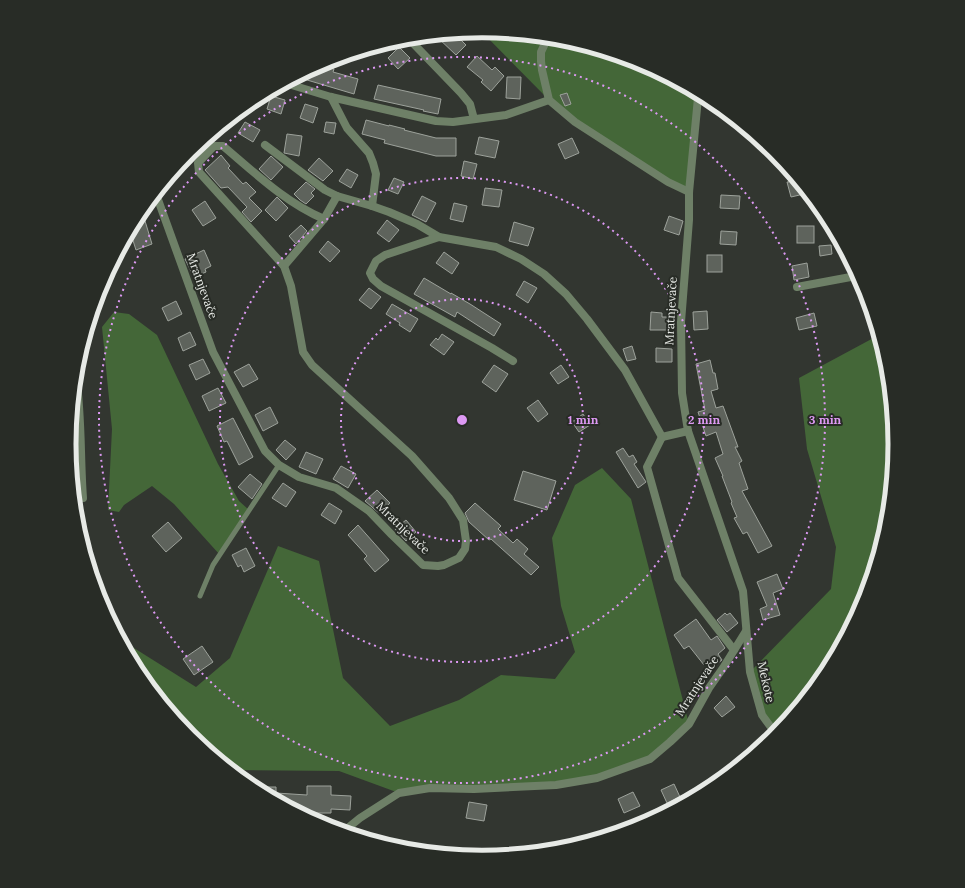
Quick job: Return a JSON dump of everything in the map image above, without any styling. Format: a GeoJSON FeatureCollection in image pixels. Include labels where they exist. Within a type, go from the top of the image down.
{"type":"FeatureCollection","features":[{"type":"Feature","properties":{"kind":"street"},"geometry":{"type":"LineString","coordinates":[[546,43],[541,52],[541,61],[549,100],[575,122],[668,182],[688,192]]}},
{"type":"Feature","properties":{"kind":"street"},"geometry":{"type":"LineString","coordinates":[[414,44],[470,104],[474,119]]}},
{"type":"Feature","properties":{"kind":"street"},"geometry":{"type":"LineString","coordinates":[[292,86],[331,97],[436,121],[453,122],[506,115],[549,100]]}},
{"type":"Feature","properties":{"kind":"street"},"geometry":{"type":"LineString","coordinates":[[331,97],[347,128],[369,153],[373,163],[376,174],[372,206]]}},
{"type":"Feature","properties":{"kind":"street","name":"Mratnjevače"},"geometry":{"type":"LineString","coordinates":[[350,827],[360,818],[399,793],[430,788],[474,789],[556,785],[597,778],[650,758],[689,724],[709,688],[746,630],[743,591],[688,431],[682,393],[681,322],[689,220],[688,192],[698,100]]}},
{"type":"Feature","properties":{"kind":"street"},"geometry":{"type":"LineString","coordinates":[[265,145],[325,190],[337,196],[372,206],[417,224],[439,237],[496,247],[521,259],[544,274],[560,289],[587,319],[624,370],[662,437],[688,431]]}},
{"type":"Feature","properties":{"kind":"street","name":"Mratnjevače"},"geometry":{"type":"LineString","coordinates":[[158,200],[213,352],[265,451],[279,465],[299,477],[336,488],[369,511],[423,564],[438,566],[444,565],[459,558],[465,549],[466,541],[463,520],[449,498],[412,456],[312,365],[303,352],[291,286],[284,266],[202,176],[199,172],[198,162],[214,146],[224,146],[279,193],[307,212],[324,219]]}},
{"type":"Feature","properties":{"kind":"street"},"geometry":{"type":"LineString","coordinates":[[284,266],[324,219],[337,196]]}},
{"type":"Feature","properties":{"kind":"street"},"geometry":{"type":"LineString","coordinates":[[439,237],[385,255],[376,260],[370,273],[373,279],[381,286],[513,361]]}},
{"type":"Feature","properties":{"kind":"street"},"geometry":{"type":"LineString","coordinates":[[797,287],[853,277]]}},
{"type":"Feature","properties":{"kind":"street"},"geometry":{"type":"LineString","coordinates":[[77,422],[83,498]]}},
{"type":"Feature","properties":{"kind":"street","name":"Mratnjevače"},"geometry":{"type":"LineString","coordinates":[[662,437],[647,467],[678,578],[734,650]]}},
{"type":"Feature","properties":{"kind":"street","name":"Mekote"},"geometry":{"type":"LineString","coordinates":[[746,630],[750,672],[762,715],[772,729]]}},
{"type":"Feature","properties":{"kind":"lane"},"geometry":{"type":"LineString","coordinates":[[200,596],[214,565],[279,465]]}},
{"type":"Feature","properties":{"kind":"green space"},"geometry":{"type":"Polygon","coordinates":[[[488,38],[535,41],[588,52],[638,69],[686,92],[700,101],[689,192],[575,122],[549,100],[488,38]]]}},
{"type":"Feature","properties":{"kind":"green space"},"geometry":{"type":"Polygon","coordinates":[[[114,312],[129,314],[157,335],[218,464],[239,501],[249,510],[220,555],[174,504],[152,486],[124,505],[119,512],[108,510],[112,429],[102,327],[114,312]]]}},
{"type":"Feature","properties":{"kind":"green space"},"geometry":{"type":"Polygon","coordinates":[[[875,337],[881,365],[888,417],[888,471],[881,523],[875,549],[867,575],[847,624],[820,670],[805,691],[772,729],[762,715],[750,672],[831,589],[836,547],[807,449],[799,378],[875,337]]]}},
{"type":"Feature","properties":{"kind":"green space"},"geometry":{"type":"Polygon","coordinates":[[[602,468],[631,499],[689,724],[650,759],[597,778],[556,785],[399,793],[339,771],[241,770],[195,731],[177,712],[145,670],[130,646],[196,687],[230,658],[278,546],[319,561],[343,678],[390,726],[459,700],[501,675],[555,679],[575,652],[561,606],[552,538],[575,485],[602,468]]]}},
{"type":"Feature","properties":{"kind":"building"},"geometry":{"type":"Polygon","coordinates":[[[460,39],[466,45],[456,55],[440,40],[460,39]]]}},
{"type":"Feature","properties":{"kind":"building"},"geometry":{"type":"Polygon","coordinates":[[[399,47],[410,58],[398,69],[388,58],[399,47]]]}},
{"type":"Feature","properties":{"kind":"building"},"geometry":{"type":"Polygon","coordinates":[[[477,56],[492,70],[495,67],[504,76],[491,91],[481,82],[483,80],[467,67],[477,56]]]}},
{"type":"Feature","properties":{"kind":"building"},"geometry":{"type":"Polygon","coordinates":[[[330,68],[334,69],[333,72],[358,79],[354,94],[305,79],[330,68]]]}},
{"type":"Feature","properties":{"kind":"building"},"geometry":{"type":"Polygon","coordinates":[[[507,77],[521,77],[520,99],[506,98],[507,77]]]}},
{"type":"Feature","properties":{"kind":"building"},"geometry":{"type":"Polygon","coordinates":[[[378,85],[441,99],[438,114],[374,99],[378,85]]]}},
{"type":"Feature","properties":{"kind":"building"},"geometry":{"type":"Polygon","coordinates":[[[567,93],[571,104],[565,106],[560,95],[567,93]]]}},
{"type":"Feature","properties":{"kind":"building"},"geometry":{"type":"Polygon","coordinates":[[[273,96],[285,100],[281,114],[267,109],[270,98],[273,96]]]}},
{"type":"Feature","properties":{"kind":"building"},"geometry":{"type":"Polygon","coordinates":[[[305,104],[318,108],[313,123],[300,118],[305,104]]]}},
{"type":"Feature","properties":{"kind":"building"},"geometry":{"type":"Polygon","coordinates":[[[366,120],[436,138],[456,138],[456,156],[436,156],[384,143],[385,140],[362,134],[366,120]]]}},
{"type":"Feature","properties":{"kind":"building"},"geometry":{"type":"Polygon","coordinates":[[[245,122],[260,130],[253,142],[238,133],[245,122]]]}},
{"type":"Feature","properties":{"kind":"building"},"geometry":{"type":"Polygon","coordinates":[[[326,122],[336,123],[334,134],[324,132],[326,122]]]}},
{"type":"Feature","properties":{"kind":"building"},"geometry":{"type":"Polygon","coordinates":[[[287,134],[302,136],[299,156],[284,153],[287,134]]]}},
{"type":"Feature","properties":{"kind":"building"},"geometry":{"type":"Polygon","coordinates":[[[479,137],[499,141],[495,158],[475,154],[479,137]]]}},
{"type":"Feature","properties":{"kind":"building"},"geometry":{"type":"Polygon","coordinates":[[[572,138],[579,153],[565,159],[558,144],[572,138]]]}},
{"type":"Feature","properties":{"kind":"building"},"geometry":{"type":"Polygon","coordinates":[[[221,155],[230,166],[228,168],[243,184],[246,182],[256,192],[249,198],[262,211],[251,222],[242,212],[247,207],[228,187],[221,188],[205,170],[221,155]]]}},
{"type":"Feature","properties":{"kind":"building"},"geometry":{"type":"Polygon","coordinates":[[[271,156],[283,167],[271,180],[259,169],[271,156]]]}},
{"type":"Feature","properties":{"kind":"building"},"geometry":{"type":"Polygon","coordinates":[[[319,158],[333,171],[323,181],[308,170],[319,158]]]}},
{"type":"Feature","properties":{"kind":"building"},"geometry":{"type":"Polygon","coordinates":[[[464,161],[477,164],[473,179],[461,176],[464,161]]]}},
{"type":"Feature","properties":{"kind":"building"},"geometry":{"type":"Polygon","coordinates":[[[347,169],[358,175],[351,188],[339,181],[347,169]]]}},
{"type":"Feature","properties":{"kind":"building"},"geometry":{"type":"Polygon","coordinates":[[[787,175],[803,194],[791,197],[787,182],[789,182],[787,175]]]}},
{"type":"Feature","properties":{"kind":"building"},"geometry":{"type":"Polygon","coordinates":[[[394,178],[404,182],[398,194],[388,190],[394,178]]]}},
{"type":"Feature","properties":{"kind":"building"},"geometry":{"type":"Polygon","coordinates":[[[306,182],[315,189],[311,193],[314,196],[306,204],[294,194],[306,182]]]}},
{"type":"Feature","properties":{"kind":"building"},"geometry":{"type":"Polygon","coordinates":[[[485,188],[502,190],[499,207],[482,205],[485,188]]]}},
{"type":"Feature","properties":{"kind":"building"},"geometry":{"type":"Polygon","coordinates":[[[721,195],[740,196],[739,209],[720,208],[721,195]]]}},
{"type":"Feature","properties":{"kind":"building"},"geometry":{"type":"Polygon","coordinates":[[[422,196],[436,203],[426,222],[412,215],[422,196]]]}},
{"type":"Feature","properties":{"kind":"building"},"geometry":{"type":"Polygon","coordinates":[[[277,197],[288,208],[276,221],[265,210],[277,197]]]}},
{"type":"Feature","properties":{"kind":"building"},"geometry":{"type":"Polygon","coordinates":[[[205,201],[216,218],[203,226],[192,210],[205,201]]]}},
{"type":"Feature","properties":{"kind":"building"},"geometry":{"type":"Polygon","coordinates":[[[454,203],[467,206],[463,222],[450,219],[454,203]]]}},
{"type":"Feature","properties":{"kind":"building"},"geometry":{"type":"Polygon","coordinates":[[[669,216],[683,221],[679,235],[664,230],[669,216]]]}},
{"type":"Feature","properties":{"kind":"building"},"geometry":{"type":"Polygon","coordinates":[[[144,219],[152,244],[136,250],[132,239],[144,219]]]}},
{"type":"Feature","properties":{"kind":"building"},"geometry":{"type":"Polygon","coordinates":[[[387,220],[399,230],[389,242],[377,233],[387,220]]]}},
{"type":"Feature","properties":{"kind":"building"},"geometry":{"type":"Polygon","coordinates":[[[514,222],[534,228],[528,246],[509,241],[514,222]]]}},
{"type":"Feature","properties":{"kind":"building"},"geometry":{"type":"Polygon","coordinates":[[[301,225],[307,231],[296,244],[289,236],[301,225]]]}},
{"type":"Feature","properties":{"kind":"building"},"geometry":{"type":"Polygon","coordinates":[[[797,226],[814,226],[814,243],[797,243],[797,226]]]}},
{"type":"Feature","properties":{"kind":"building"},"geometry":{"type":"Polygon","coordinates":[[[721,231],[737,232],[736,245],[720,244],[721,231]]]}},
{"type":"Feature","properties":{"kind":"building"},"geometry":{"type":"Polygon","coordinates":[[[328,241],[340,251],[330,262],[319,252],[328,241]]]}},
{"type":"Feature","properties":{"kind":"building"},"geometry":{"type":"Polygon","coordinates":[[[831,245],[832,254],[820,256],[819,246],[831,245]]]}},
{"type":"Feature","properties":{"kind":"building"},"geometry":{"type":"Polygon","coordinates":[[[204,250],[211,266],[205,269],[206,272],[194,277],[185,259],[204,250]]]}},
{"type":"Feature","properties":{"kind":"building"},"geometry":{"type":"Polygon","coordinates":[[[444,252],[459,263],[452,274],[436,263],[444,252]]]}},
{"type":"Feature","properties":{"kind":"building"},"geometry":{"type":"Polygon","coordinates":[[[707,255],[722,255],[722,272],[707,272],[707,255]]]}},
{"type":"Feature","properties":{"kind":"building"},"geometry":{"type":"Polygon","coordinates":[[[807,263],[809,277],[794,280],[792,266],[807,263]]]}},
{"type":"Feature","properties":{"kind":"building"},"geometry":{"type":"Polygon","coordinates":[[[424,278],[470,304],[501,324],[494,336],[457,312],[455,317],[414,294],[424,278]]]}},
{"type":"Feature","properties":{"kind":"building"},"geometry":{"type":"Polygon","coordinates":[[[524,281],[537,288],[528,303],[516,295],[524,281]]]}},
{"type":"Feature","properties":{"kind":"building"},"geometry":{"type":"Polygon","coordinates":[[[369,288],[381,297],[371,309],[359,300],[369,288]]]}},
{"type":"Feature","properties":{"kind":"building"},"geometry":{"type":"Polygon","coordinates":[[[176,301],[182,314],[168,321],[162,308],[176,301]]]}},
{"type":"Feature","properties":{"kind":"building"},"geometry":{"type":"Polygon","coordinates":[[[392,304],[418,319],[410,332],[386,314],[392,304]]]}},
{"type":"Feature","properties":{"kind":"building"},"geometry":{"type":"Polygon","coordinates":[[[707,311],[708,329],[694,330],[693,312],[707,311]]]}},
{"type":"Feature","properties":{"kind":"building"},"geometry":{"type":"Polygon","coordinates":[[[651,312],[662,313],[662,317],[668,317],[668,330],[650,330],[651,312]]]}},
{"type":"Feature","properties":{"kind":"building"},"geometry":{"type":"Polygon","coordinates":[[[814,313],[817,326],[799,330],[796,318],[814,313]]]}},
{"type":"Feature","properties":{"kind":"building"},"geometry":{"type":"Polygon","coordinates":[[[190,332],[196,345],[183,351],[178,338],[190,332]]]}},
{"type":"Feature","properties":{"kind":"building"},"geometry":{"type":"Polygon","coordinates":[[[442,334],[454,342],[444,355],[430,345],[436,338],[438,340],[442,334]]]}},
{"type":"Feature","properties":{"kind":"building"},"geometry":{"type":"Polygon","coordinates":[[[632,346],[636,359],[627,361],[623,349],[632,346]]]}},
{"type":"Feature","properties":{"kind":"building"},"geometry":{"type":"Polygon","coordinates":[[[656,348],[672,349],[672,362],[656,362],[656,348]]]}},
{"type":"Feature","properties":{"kind":"building"},"geometry":{"type":"Polygon","coordinates":[[[203,359],[210,373],[196,380],[189,365],[203,359]]]}},
{"type":"Feature","properties":{"kind":"building"},"geometry":{"type":"Polygon","coordinates":[[[710,360],[713,373],[715,373],[718,389],[711,391],[716,408],[723,406],[738,447],[735,447],[742,461],[739,463],[748,489],[742,491],[772,546],[758,553],[747,532],[743,534],[734,518],[737,517],[723,476],[715,458],[723,454],[716,432],[706,436],[698,412],[705,410],[696,364],[710,360]]]}},
{"type":"Feature","properties":{"kind":"building"},"geometry":{"type":"Polygon","coordinates":[[[249,364],[258,379],[243,387],[234,372],[249,364]]]}},
{"type":"Feature","properties":{"kind":"building"},"geometry":{"type":"Polygon","coordinates":[[[494,365],[508,374],[496,392],[482,382],[494,365]]]}},
{"type":"Feature","properties":{"kind":"building"},"geometry":{"type":"Polygon","coordinates":[[[561,365],[569,377],[558,384],[550,373],[561,365]]]}},
{"type":"Feature","properties":{"kind":"building"},"geometry":{"type":"Polygon","coordinates":[[[218,388],[226,403],[209,411],[202,396],[218,388]]]}},
{"type":"Feature","properties":{"kind":"building"},"geometry":{"type":"Polygon","coordinates":[[[538,400],[548,414],[538,422],[527,408],[538,400]]]}},
{"type":"Feature","properties":{"kind":"building"},"geometry":{"type":"Polygon","coordinates":[[[270,407],[278,423],[263,431],[255,415],[270,407]]]}},
{"type":"Feature","properties":{"kind":"building"},"geometry":{"type":"Polygon","coordinates":[[[583,414],[590,425],[579,432],[572,422],[583,414]]]}},
{"type":"Feature","properties":{"kind":"building"},"geometry":{"type":"Polygon","coordinates":[[[233,418],[253,457],[239,465],[227,441],[224,442],[217,426],[233,418]]]}},
{"type":"Feature","properties":{"kind":"building"},"geometry":{"type":"Polygon","coordinates":[[[285,440],[296,449],[286,460],[276,450],[285,440]]]}},
{"type":"Feature","properties":{"kind":"building"},"geometry":{"type":"Polygon","coordinates":[[[623,448],[629,457],[633,455],[637,462],[634,464],[646,482],[638,488],[616,452],[623,448]]]}},
{"type":"Feature","properties":{"kind":"building"},"geometry":{"type":"Polygon","coordinates":[[[306,452],[323,459],[316,474],[299,467],[306,452]]]}},
{"type":"Feature","properties":{"kind":"building"},"geometry":{"type":"Polygon","coordinates":[[[341,466],[356,474],[348,488],[333,479],[341,466]]]}},
{"type":"Feature","properties":{"kind":"building"},"geometry":{"type":"Polygon","coordinates":[[[523,471],[556,481],[547,510],[514,500],[523,471]]]}},
{"type":"Feature","properties":{"kind":"building"},"geometry":{"type":"Polygon","coordinates":[[[250,474],[262,484],[252,499],[238,487],[250,474]]]}},
{"type":"Feature","properties":{"kind":"building"},"geometry":{"type":"Polygon","coordinates":[[[283,483],[296,492],[286,507],[272,498],[283,483]]]}},
{"type":"Feature","properties":{"kind":"building"},"geometry":{"type":"Polygon","coordinates":[[[377,490],[390,503],[379,513],[365,501],[377,490]]]}},
{"type":"Feature","properties":{"kind":"building"},"geometry":{"type":"Polygon","coordinates":[[[329,503],[342,511],[335,524],[321,515],[329,503]]]}},
{"type":"Feature","properties":{"kind":"building"},"geometry":{"type":"Polygon","coordinates":[[[475,503],[501,526],[498,529],[513,543],[517,539],[528,549],[524,554],[539,567],[531,575],[491,539],[489,540],[469,522],[465,513],[475,503]]]}},
{"type":"Feature","properties":{"kind":"building"},"geometry":{"type":"Polygon","coordinates":[[[406,520],[416,532],[406,541],[395,529],[406,520]]]}},
{"type":"Feature","properties":{"kind":"building"},"geometry":{"type":"Polygon","coordinates":[[[168,522],[182,538],[166,552],[152,536],[168,522]]]}},
{"type":"Feature","properties":{"kind":"building"},"geometry":{"type":"Polygon","coordinates":[[[358,525],[389,560],[375,572],[364,559],[367,556],[348,535],[358,525]]]}},
{"type":"Feature","properties":{"kind":"building"},"geometry":{"type":"Polygon","coordinates":[[[246,548],[255,566],[244,572],[241,565],[238,567],[232,555],[246,548]]]}},
{"type":"Feature","properties":{"kind":"building"},"geometry":{"type":"Polygon","coordinates":[[[777,574],[783,589],[773,593],[780,615],[763,620],[760,609],[767,606],[757,582],[777,574]]]}},
{"type":"Feature","properties":{"kind":"building"},"geometry":{"type":"Polygon","coordinates":[[[725,613],[727,615],[730,613],[738,623],[727,632],[717,620],[725,613]]]}},
{"type":"Feature","properties":{"kind":"building"},"geometry":{"type":"Polygon","coordinates":[[[696,619],[711,640],[717,636],[725,648],[718,654],[722,660],[713,667],[708,661],[704,665],[689,646],[684,649],[674,635],[696,619]]]}},
{"type":"Feature","properties":{"kind":"building"},"geometry":{"type":"Polygon","coordinates":[[[202,646],[213,662],[194,675],[183,659],[202,646]]]}},
{"type":"Feature","properties":{"kind":"building"},"geometry":{"type":"Polygon","coordinates":[[[726,696],[735,707],[722,717],[714,708],[726,696]]]}},
{"type":"Feature","properties":{"kind":"building"},"geometry":{"type":"Polygon","coordinates":[[[674,784],[680,797],[667,803],[661,790],[674,784]]]}},
{"type":"Feature","properties":{"kind":"building"},"geometry":{"type":"Polygon","coordinates":[[[307,786],[331,786],[331,795],[351,796],[350,810],[331,809],[331,813],[314,813],[279,796],[265,787],[276,787],[276,793],[307,795],[307,786]]]}},
{"type":"Feature","properties":{"kind":"building"},"geometry":{"type":"Polygon","coordinates":[[[633,792],[640,806],[624,813],[618,799],[633,792]]]}},
{"type":"Feature","properties":{"kind":"building"},"geometry":{"type":"Polygon","coordinates":[[[469,802],[487,805],[484,821],[466,818],[469,802]]]}}]}
